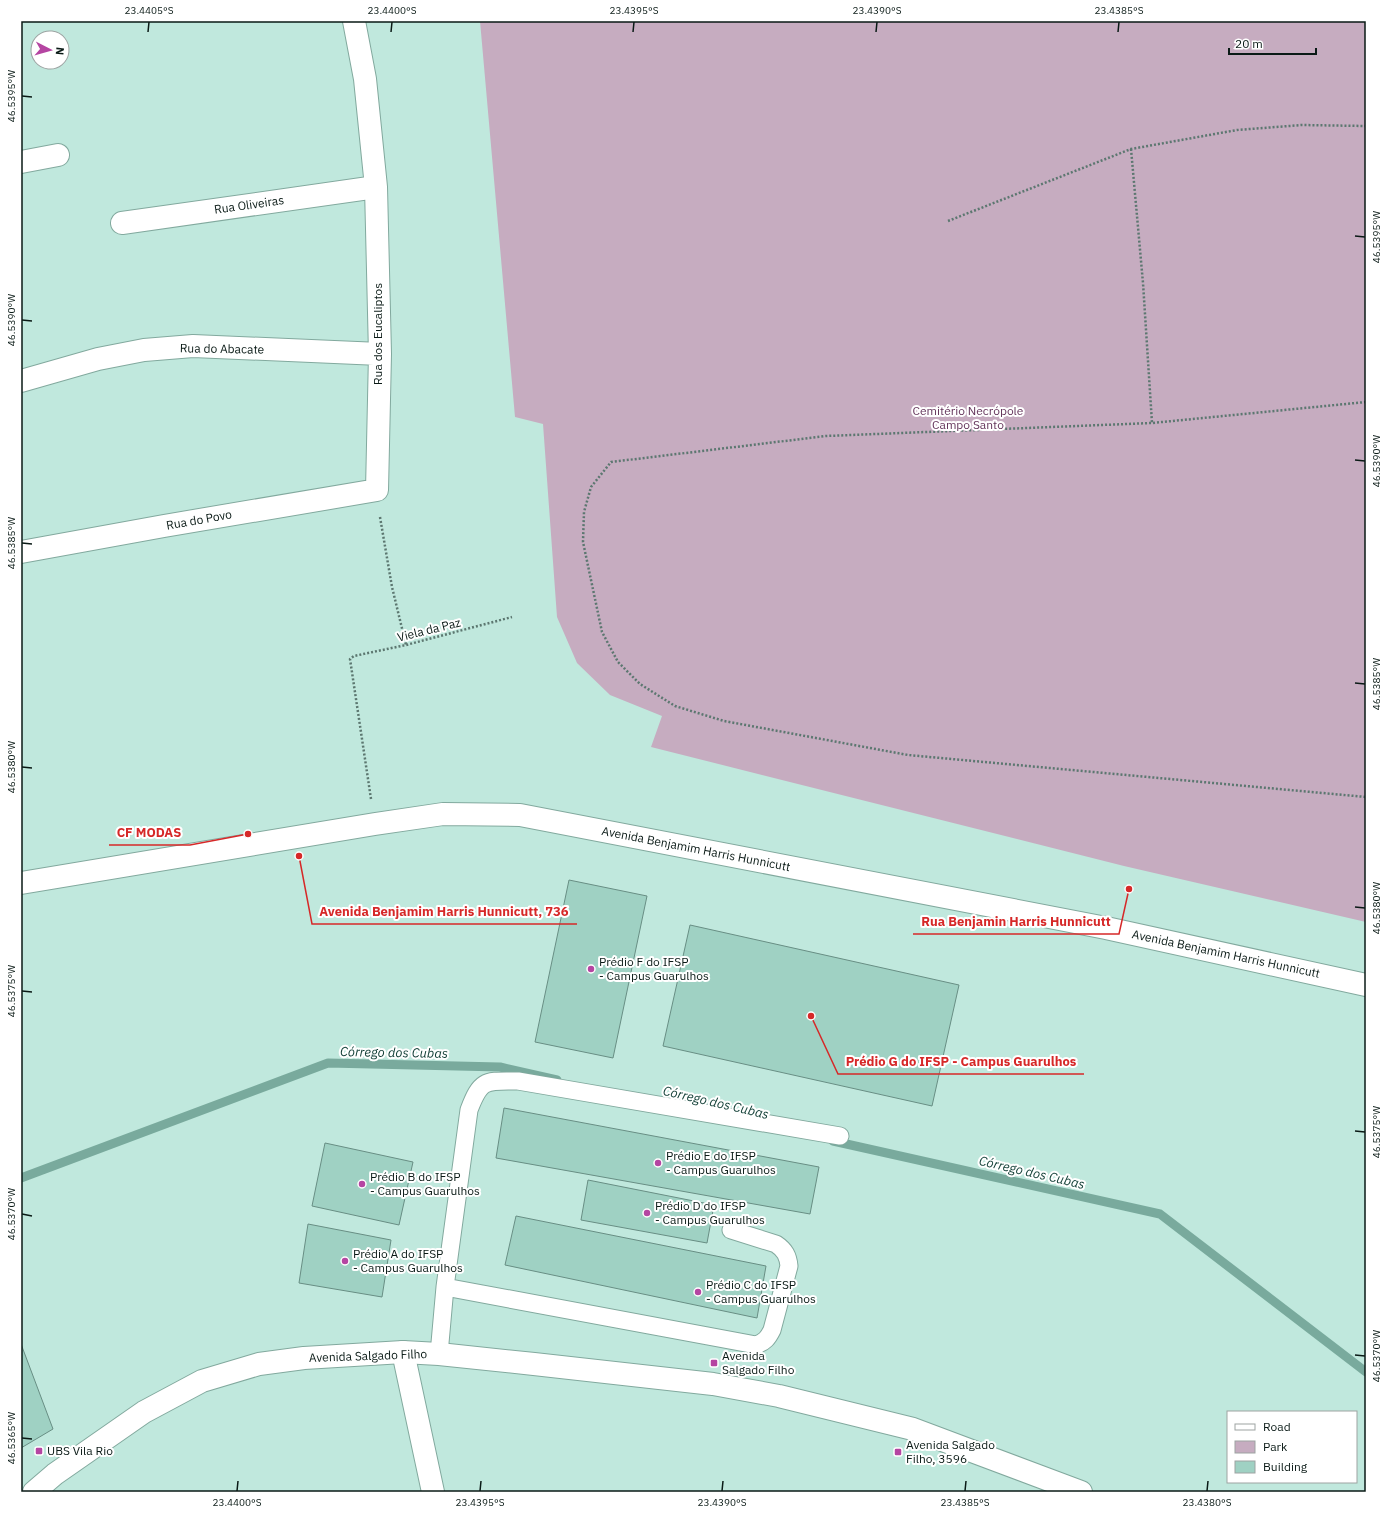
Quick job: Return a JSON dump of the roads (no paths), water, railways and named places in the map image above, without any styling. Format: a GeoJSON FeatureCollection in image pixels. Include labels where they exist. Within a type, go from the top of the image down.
{"type":"FeatureCollection","features":[{"type":"Feature","properties":{"kind":"street","name":"Rua dos Eucaliptos"},"geometry":{"type":"LineString","coordinates":[[354,21],[364,79],[376,187],[380,354],[377,490]]}},
{"type":"Feature","properties":{"kind":"street"},"geometry":{"type":"LineString","coordinates":[[21,162],[58,155]]}},
{"type":"Feature","properties":{"kind":"street","name":"Rua Oliveiras"},"geometry":{"type":"LineString","coordinates":[[122,223],[376,187]]}},
{"type":"Feature","properties":{"kind":"street","name":"Rua do Abacate"},"geometry":{"type":"LineString","coordinates":[[21,381],[106,358],[144,350],[193,346],[380,354]]}},
{"type":"Feature","properties":{"kind":"street","name":"Rua do Povo"},"geometry":{"type":"LineString","coordinates":[[21,552],[377,490]]}},
{"type":"Feature","properties":{"kind":"street","name":"Avenida Benjamim Harris Hunnicutt"},"geometry":{"type":"LineString","coordinates":[[21,883],[443,814],[520,815],[1106,928],[1366,985]]}},
{"type":"Feature","properties":{"kind":"street"},"geometry":{"type":"LineString","coordinates":[[403,1352],[433,1492]]}},
{"type":"Feature","properties":{"kind":"street","name":"Avenida Salgado Filho"},"geometry":{"type":"LineString","coordinates":[[34,1492],[55,1474],[144,1412],[202,1381],[260,1364],[304,1358],[403,1352],[439,1354],[713,1384],[779,1396],[913,1429],[1055,1487],[1081,1492]]}},
{"type":"Feature","properties":{"kind":"lane"},"geometry":{"type":"LineString","coordinates":[[439,1354],[445,1287],[469,1110],[475,1094],[483,1084],[496,1081],[518,1081],[840,1136]]}},
{"type":"Feature","properties":{"kind":"lane"},"geometry":{"type":"LineString","coordinates":[[445,1287],[756,1345],[763,1343],[768,1338],[772,1330],[789,1266],[788,1256],[782,1248],[776,1244],[731,1230]]}},
{"type":"Feature","properties":{"kind":"waterway","name":"Córrego dos Cubas"},"geometry":{"type":"LineString","coordinates":[[21,1178],[328,1063],[500,1067],[557,1080]]}},
{"type":"Feature","properties":{"kind":"waterway","name":"Córrego dos Cubas"},"geometry":{"type":"LineString","coordinates":[[833,1141],[1160,1214],[1366,1372]]}},
{"type":"Feature","properties":{"kind":"place","name":"CF MODAS"},"geometry":{"type":"Point","coordinates":[248,834]}},
{"type":"Feature","properties":{"kind":"place","name":"Avenida Benjamim Harris Hunnicutt, 736"},"geometry":{"type":"Point","coordinates":[299,856]}},
{"type":"Feature","properties":{"kind":"place","name":"Rua Benjamin Harris Hunnicutt"},"geometry":{"type":"Point","coordinates":[1129,889]}},
{"type":"Feature","properties":{"kind":"place","name":"Prédio F do IFSP - Campus Guarulhos"},"geometry":{"type":"Point","coordinates":[591,969]}},
{"type":"Feature","properties":{"kind":"place","name":"Prédio G do IFSP - Campus Guarulhos"},"geometry":{"type":"Point","coordinates":[811,1016]}},
{"type":"Feature","properties":{"kind":"place","name":"Prédio E do IFSP - Campus Guarulhos"},"geometry":{"type":"Point","coordinates":[658,1163]}},
{"type":"Feature","properties":{"kind":"place","name":"Prédio B do IFSP - Campus Guarulhos"},"geometry":{"type":"Point","coordinates":[362,1184]}},
{"type":"Feature","properties":{"kind":"place","name":"Prédio D do IFSP - Campus Guarulhos"},"geometry":{"type":"Point","coordinates":[647,1213]}},
{"type":"Feature","properties":{"kind":"place","name":"Prédio A do IFSP - Campus Guarulhos"},"geometry":{"type":"Point","coordinates":[345,1261]}},
{"type":"Feature","properties":{"kind":"place","name":"Prédio C do IFSP - Campus Guarulhos"},"geometry":{"type":"Point","coordinates":[698,1292]}},
{"type":"Feature","properties":{"kind":"place","name":"Avenida Salgado Filho"},"geometry":{"type":"Point","coordinates":[714,1363]}},
{"type":"Feature","properties":{"kind":"place","name":"UBS Vila Rio"},"geometry":{"type":"Point","coordinates":[39,1451]}},
{"type":"Feature","properties":{"kind":"place","name":"Avenida Salgado Filho, 3596"},"geometry":{"type":"Point","coordinates":[898,1452]}},
{"type":"Feature","properties":{"kind":"park label","name":"Cemitério Necrópole Campo Santo"},"geometry":{"type":"Point","coordinates":[968,418]}}]}
